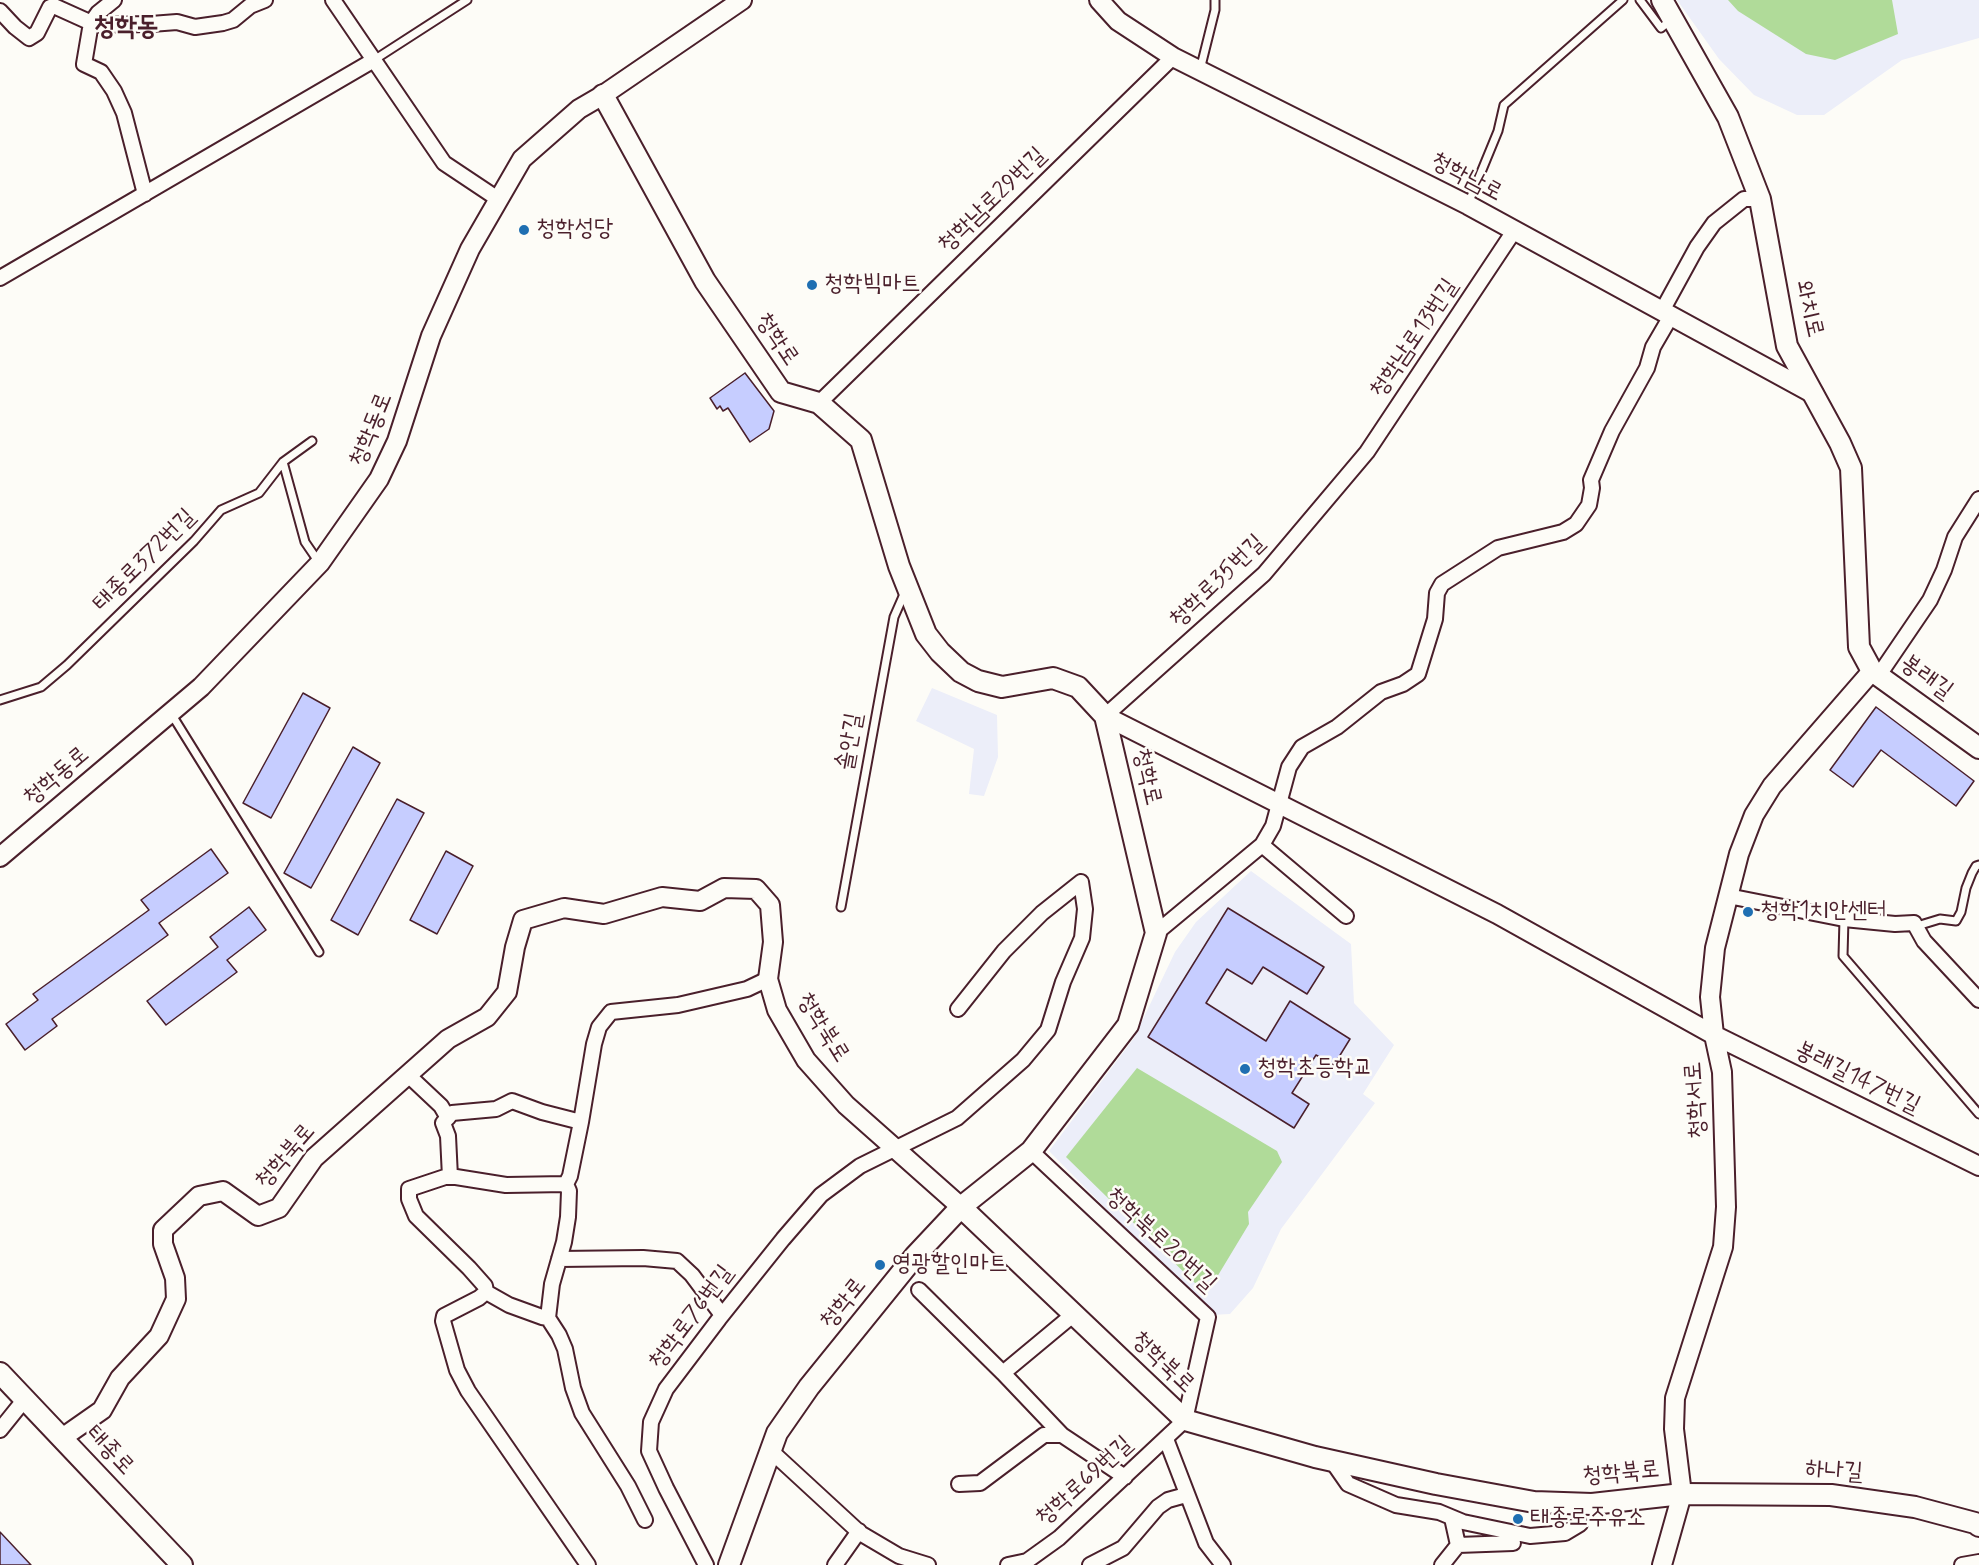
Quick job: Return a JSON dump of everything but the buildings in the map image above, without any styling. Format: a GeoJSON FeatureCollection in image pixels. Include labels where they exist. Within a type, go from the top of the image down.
{"type":"FeatureCollection","features":[{"type":"Feature","properties":{"kind":"main road","name":"와치로"},"geometry":{"type":"LineString","coordinates":[[1662,0],[1728,117],[1760,200],[1787,346],[1851,468],[1859,647],[1876,673]]}},
{"type":"Feature","properties":{"kind":"main road","name":"청학로"},"geometry":{"type":"LineString","coordinates":[[603,95],[705,281],[781,392],[819,403],[861,440],[898,566],[926,634],[940,652],[961,672],[978,681],[1002,687],[1053,678],[1078,687],[1106,716],[1156,933],[1128,1025],[1031,1151],[961,1207],[915,1256],[809,1387],[777,1433],[729,1565]]}},
{"type":"Feature","properties":{"kind":"main road","name":"봉래길"},"geometry":{"type":"LineString","coordinates":[[1876,673],[1979,748]]}},
{"type":"Feature","properties":{"kind":"main road","name":"청학북로"},"geometry":{"type":"LineString","coordinates":[[961,1207],[1185,1420],[1332,1461],[1436,1484],[1534,1502],[1592,1504],[1682,1494]]}},
{"type":"Feature","properties":{"kind":"main road","name":"태종로"},"geometry":{"type":"LineString","coordinates":[[0,1373],[182,1565]]}},
{"type":"Feature","properties":{"kind":"main road","name":"하나길"},"geometry":{"type":"LineString","coordinates":[[1682,1494],[1831,1495],[1915,1507],[1975,1522],[1979,1526]]}},
{"type":"Feature","properties":{"kind":"street"},"geometry":{"type":"LineString","coordinates":[[114,0],[91,22],[84,63],[101,72],[114,91],[124,113],[145,194]]}},
{"type":"Feature","properties":{"kind":"street"},"geometry":{"type":"LineString","coordinates":[[0,11],[29,38],[37,33],[50,7],[54,6],[105,26],[177,22],[195,27],[223,24],[234,20],[250,6],[265,0]]}},
{"type":"Feature","properties":{"kind":"street"},"geometry":{"type":"LineString","coordinates":[[333,0],[444,163],[498,199]]}},
{"type":"Feature","properties":{"kind":"street","name":"청학동로"},"geometry":{"type":"LineString","coordinates":[[0,857],[201,687],[320,563],[379,478],[397,441],[431,336],[470,249],[522,159],[579,109],[742,0]]}},
{"type":"Feature","properties":{"kind":"street","name":"청학남로"},"geometry":{"type":"LineString","coordinates":[[1099,0],[1118,21],[1173,57],[1468,205],[1814,394]]}},
{"type":"Feature","properties":{"kind":"street","name":"청학남로29번길"},"geometry":{"type":"LineString","coordinates":[[819,403],[1173,57]]}},
{"type":"Feature","properties":{"kind":"street"},"geometry":{"type":"LineString","coordinates":[[0,278],[374,60]]}},
{"type":"Feature","properties":{"kind":"street"},"geometry":{"type":"LineString","coordinates":[[1156,933],[1262,846],[1273,826],[1289,767],[1302,747],[1336,727],[1381,692],[1403,684],[1418,674],[1435,619],[1437,594],[1442,584],[1498,548],[1563,532],[1576,524],[1589,505],[1591,480],[1612,431],[1647,368],[1666,313],[1697,247],[1714,223],[1744,199],[1760,200]]}},
{"type":"Feature","properties":{"kind":"street","name":"청학남로13번길"},"geometry":{"type":"LineString","coordinates":[[1352,471],[1367,453],[1514,231]]}},
{"type":"Feature","properties":{"kind":"street","name":"청학로35번길"},"geometry":{"type":"LineString","coordinates":[[1106,716],[1264,574],[1352,471]]}},
{"type":"Feature","properties":{"kind":"street"},"geometry":{"type":"LineString","coordinates":[[1876,673],[1930,600],[1944,570],[1955,537],[1979,499]]}},
{"type":"Feature","properties":{"kind":"street","name":"청학서로"},"geometry":{"type":"LineString","coordinates":[[1662,1565],[1682,1494],[1674,1429],[1675,1398],[1722,1247],[1726,1207],[1722,1072],[1714,1035],[1710,997],[1715,948],[1739,854],[1754,815],[1772,786],[1876,673]]}},
{"type":"Feature","properties":{"kind":"street","name":"봉래길147번길"},"geometry":{"type":"LineString","coordinates":[[1106,716],[1497,914],[1714,1035],[1979,1166]]}},
{"type":"Feature","properties":{"kind":"street"},"geometry":{"type":"LineString","coordinates":[[1262,846],[1347,916]]}},
{"type":"Feature","properties":{"kind":"street","name":"청학로76번길"},"geometry":{"type":"LineString","coordinates":[[706,1565],[649,1451],[651,1422],[666,1389],[722,1315],[821,1195],[860,1166],[957,1118],[1023,1060],[1048,1030],[1063,982],[1082,938],[1086,909],[1081,882],[1042,913],[1004,951],[958,1009]]}},
{"type":"Feature","properties":{"kind":"street","name":"청학북로"},"geometry":{"type":"LineString","coordinates":[[62,1438],[102,1410],[120,1378],[159,1336],[176,1299],[175,1278],[163,1245],[163,1230],[199,1196],[223,1191],[258,1216],[279,1208],[314,1158],[448,1039],[487,1017],[507,992],[523,920],[564,908],[604,914],[662,897],[700,901],[724,888],[756,889],[770,905],[773,942],[768,979],[777,1010],[806,1060],[846,1105],[961,1207]]}},
{"type":"Feature","properties":{"kind":"street"},"geometry":{"type":"LineString","coordinates":[[1728,896],[1844,919],[1894,924],[1914,923],[1924,941],[1979,1000]]}},
{"type":"Feature","properties":{"kind":"street"},"geometry":{"type":"LineString","coordinates":[[645,1520],[628,1486],[582,1413],[565,1349],[548,1318],[552,1284],[564,1242],[568,1216],[569,1191],[566,1184],[570,1176],[581,1122],[592,1050],[599,1027],[611,1012],[678,1005],[747,989],[768,979]]}},
{"type":"Feature","properties":{"kind":"street"},"geometry":{"type":"LineString","coordinates":[[407,1074],[441,1106],[448,1118]]}},
{"type":"Feature","properties":{"kind":"street"},"geometry":{"type":"LineString","coordinates":[[450,1177],[448,1136],[443,1123],[452,1113],[496,1109],[512,1101],[581,1122]]}},
{"type":"Feature","properties":{"kind":"street","name":"청학북로20번길"},"geometry":{"type":"LineString","coordinates":[[1031,1151],[1208,1317],[1185,1420]]}},
{"type":"Feature","properties":{"kind":"street"},"geometry":{"type":"LineString","coordinates":[[486,1292],[485,1286],[469,1268],[416,1216],[409,1199],[409,1189],[450,1177],[506,1185],[566,1184]]}},
{"type":"Feature","properties":{"kind":"street"},"geometry":{"type":"LineString","coordinates":[[559,1259],[643,1258],[677,1261],[692,1275],[722,1315]]}},
{"type":"Feature","properties":{"kind":"street"},"geometry":{"type":"LineString","coordinates":[[919,1290],[1004,1373],[1062,1435],[1125,1477]]}},
{"type":"Feature","properties":{"kind":"street"},"geometry":{"type":"LineString","coordinates":[[486,1292],[509,1305],[548,1318]]}},
{"type":"Feature","properties":{"kind":"street"},"geometry":{"type":"LineString","coordinates":[[486,1292],[444,1316],[443,1321],[457,1370],[468,1391],[588,1565]]}},
{"type":"Feature","properties":{"kind":"street"},"geometry":{"type":"LineString","coordinates":[[1004,1373],[1074,1314]]}},
{"type":"Feature","properties":{"kind":"street"},"geometry":{"type":"LineString","coordinates":[[0,1430],[25,1399]]}},
{"type":"Feature","properties":{"kind":"street","name":"청학로69번길"},"geometry":{"type":"LineString","coordinates":[[1008,1565],[1026,1561],[1059,1538],[1185,1420]]}},
{"type":"Feature","properties":{"kind":"street"},"geometry":{"type":"LineString","coordinates":[[959,1484],[980,1483],[1044,1435],[1062,1435]]}},
{"type":"Feature","properties":{"kind":"street"},"geometry":{"type":"LineString","coordinates":[[1166,1439],[1206,1543],[1223,1565]]}},
{"type":"Feature","properties":{"kind":"street"},"geometry":{"type":"LineString","coordinates":[[771,1450],[859,1531],[899,1556],[926,1565]]}},
{"type":"Feature","properties":{"kind":"street"},"geometry":{"type":"LineString","coordinates":[[1332,1461],[1348,1484],[1396,1505],[1439,1512],[1463,1522],[1530,1536],[1565,1533],[1580,1524]]}},
{"type":"Feature","properties":{"kind":"street"},"geometry":{"type":"LineString","coordinates":[[1090,1565],[1123,1548],[1158,1507],[1168,1500],[1186,1495]]}},
{"type":"Feature","properties":{"kind":"street"},"geometry":{"type":"LineString","coordinates":[[1452,1518],[1458,1545]]}},
{"type":"Feature","properties":{"kind":"street"},"geometry":{"type":"LineString","coordinates":[[835,1565],[859,1531]]}},
{"type":"Feature","properties":{"kind":"street"},"geometry":{"type":"LineString","coordinates":[[1458,1545],[1513,1544]]}},
{"type":"Feature","properties":{"kind":"street"},"geometry":{"type":"LineString","coordinates":[[1442,1565],[1458,1545]]}},
{"type":"Feature","properties":{"kind":"street"},"geometry":{"type":"LineString","coordinates":[[1962,1565],[1979,1562]]}},
{"type":"Feature","properties":{"kind":"lane"},"geometry":{"type":"LineString","coordinates":[[374,60],[467,0]]}},
{"type":"Feature","properties":{"kind":"lane"},"geometry":{"type":"LineString","coordinates":[[1200,70],[1215,10],[1215,0]]}},
{"type":"Feature","properties":{"kind":"lane"},"geometry":{"type":"LineString","coordinates":[[1468,205],[1498,131],[1504,105],[1623,0]]}},
{"type":"Feature","properties":{"kind":"lane"},"geometry":{"type":"LineString","coordinates":[[1640,0],[1661,28],[1673,19]]}},
{"type":"Feature","properties":{"kind":"lane","name":"태종로372번길"},"geometry":{"type":"LineString","coordinates":[[0,700],[40,687],[67,666],[194,541],[221,510],[259,493],[283,462],[312,441]]}},
{"type":"Feature","properties":{"kind":"lane"},"geometry":{"type":"LineString","coordinates":[[283,462],[305,542],[320,563]]}},
{"type":"Feature","properties":{"kind":"lane","name":"솔안길"},"geometry":{"type":"LineString","coordinates":[[841,907],[894,617],[907,587]]}},
{"type":"Feature","properties":{"kind":"lane"},"geometry":{"type":"LineString","coordinates":[[170,712],[319,952]]}},
{"type":"Feature","properties":{"kind":"lane"},"geometry":{"type":"LineString","coordinates":[[1917,926],[1940,919],[1956,921],[1961,912],[1972,873],[1979,865]]}},
{"type":"Feature","properties":{"kind":"lane"},"geometry":{"type":"LineString","coordinates":[[1844,919],[1843,956],[1979,1114]]}},
{"type":"Feature","properties":{"kind":"shaded area"},"geometry":{"type":"Polygon","coordinates":[[[1677,0],[1979,0],[1979,38],[1902,60],[1824,115],[1797,115],[1754,95],[1719,59],[1677,0]]]}},
{"type":"Feature","properties":{"kind":"shaded area"},"geometry":{"type":"Polygon","coordinates":[[[932,688],[997,715],[998,757],[984,796],[969,794],[974,749],[916,721],[932,688]]]}},
{"type":"Feature","properties":{"kind":"shaded area","name":"청학초등학교"},"geometry":{"type":"Polygon","coordinates":[[[1251,871],[1351,944],[1354,1003],[1394,1045],[1363,1094],[1375,1103],[1281,1229],[1253,1288],[1230,1314],[1211,1315],[1049,1151],[1134,1038],[1175,952],[1196,922],[1251,871]]]}},
{"type":"Feature","properties":{"kind":"green space"},"geometry":{"type":"Polygon","coordinates":[[[1728,0],[1892,0],[1898,34],[1835,60],[1806,54],[1738,11],[1728,0]]]}},
{"type":"Feature","properties":{"kind":"green space"},"geometry":{"type":"Polygon","coordinates":[[[1137,1068],[1277,1151],[1282,1162],[1248,1212],[1249,1224],[1217,1277],[1195,1283],[1066,1157],[1137,1068]]]}},
{"type":"Feature","properties":{"kind":"place","name":"청학성당"},"geometry":{"type":"Point","coordinates":[524,230]}},
{"type":"Feature","properties":{"kind":"place","name":"청학빅마트"},"geometry":{"type":"Point","coordinates":[812,285]}},
{"type":"Feature","properties":{"kind":"place","name":"청학1치안센터"},"geometry":{"type":"Point","coordinates":[1748,912]}},
{"type":"Feature","properties":{"kind":"place","name":"청학초등학교"},"geometry":{"type":"Point","coordinates":[1245,1069]}},
{"type":"Feature","properties":{"kind":"place","name":"영광할인마트"},"geometry":{"type":"Point","coordinates":[880,1265]}},
{"type":"Feature","properties":{"kind":"place","name":"태종로주유소"},"geometry":{"type":"Point","coordinates":[1518,1519]}},
{"type":"Feature","properties":{"kind":"district","name":"청학동"},"geometry":{"type":"Point","coordinates":[126,28]}}]}
